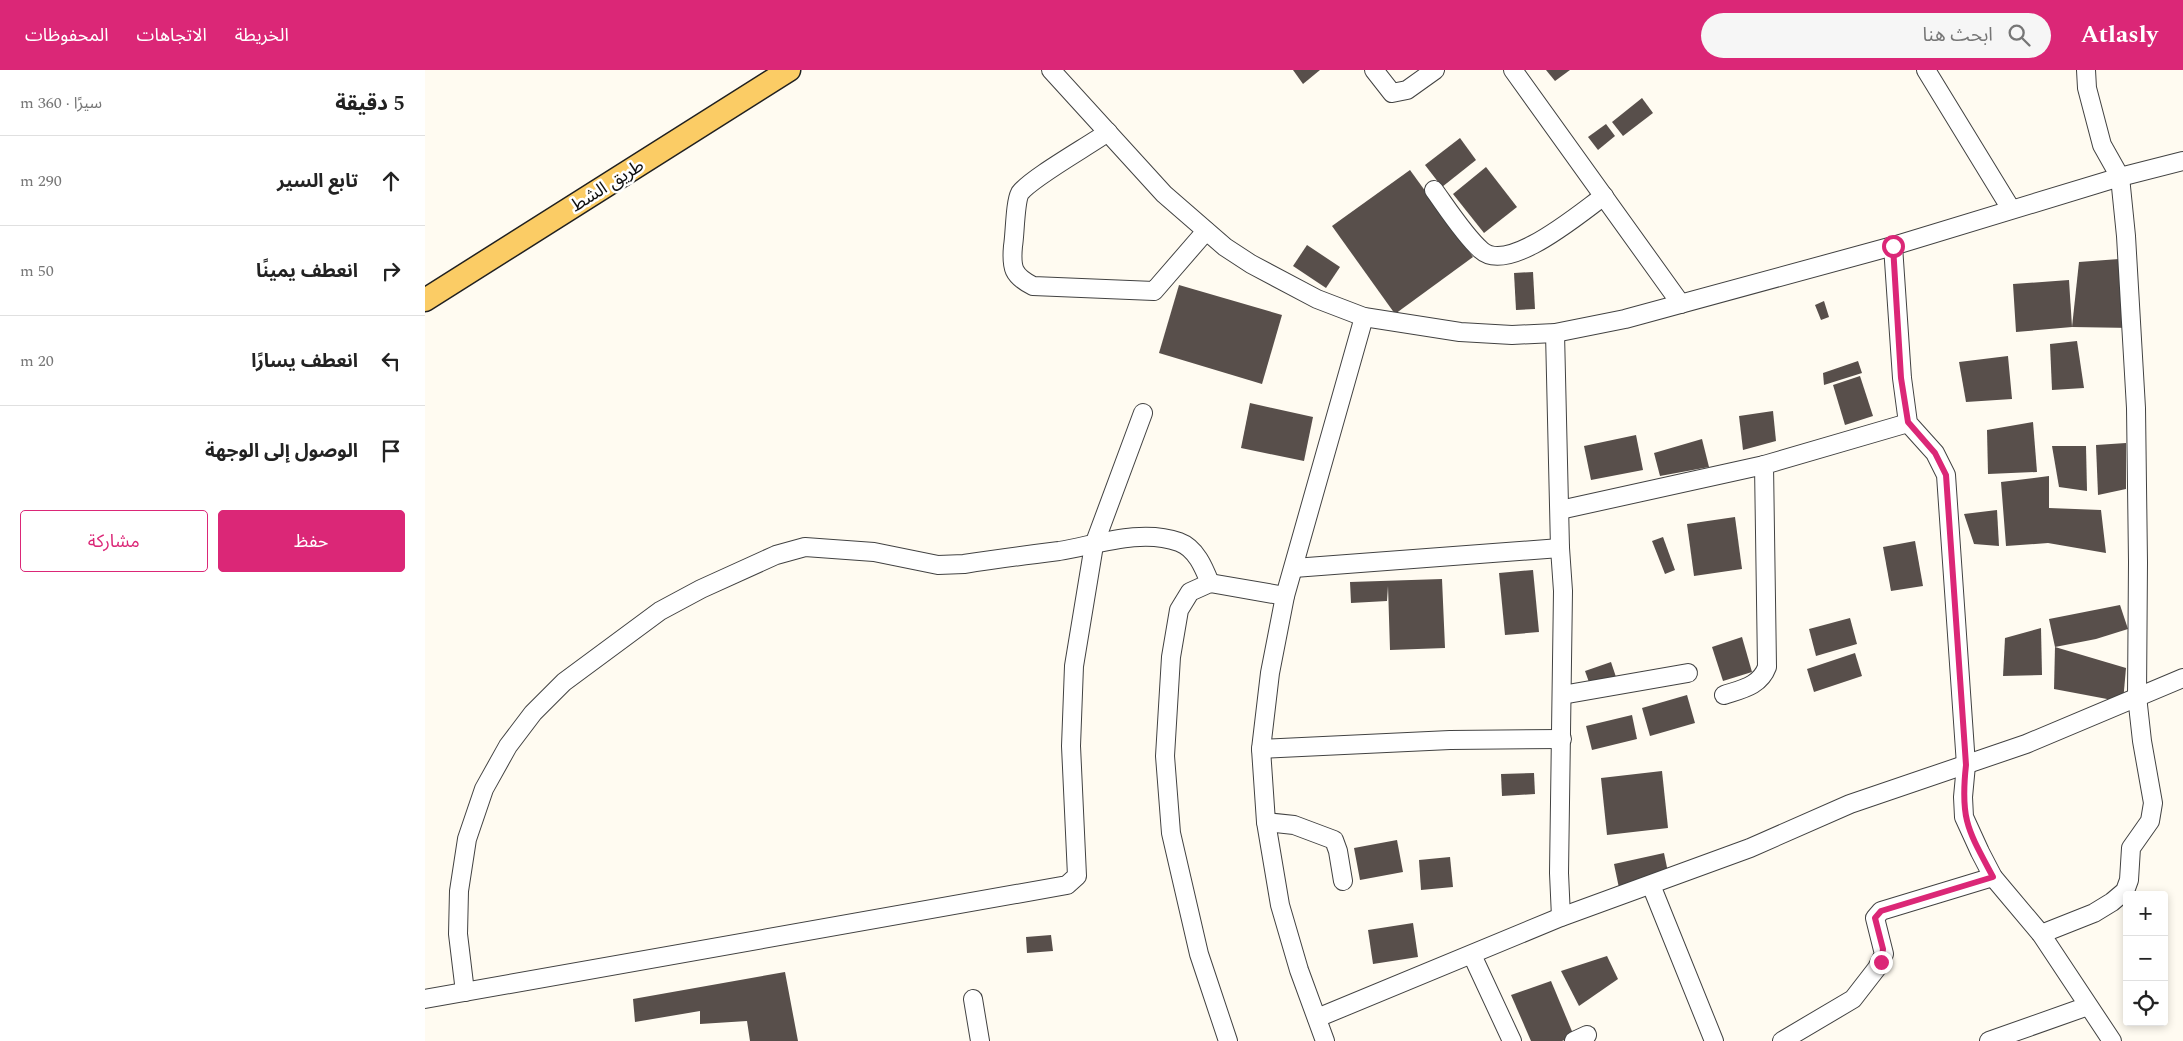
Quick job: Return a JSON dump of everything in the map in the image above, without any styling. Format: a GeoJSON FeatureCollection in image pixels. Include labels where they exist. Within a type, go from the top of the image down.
{"type":"FeatureCollection","features":[{"type":"Feature","properties":{"kind":"main road","name":"طريق الشط"},"geometry":{"type":"LineString","coordinates":[[425,300],[789,70]]}},
{"type":"Feature","properties":{"kind":"street"},"geometry":{"type":"LineString","coordinates":[[1051,70],[1164,194],[1225,247],[1278,279],[1317,299],[1365,317],[1460,332],[1513,335],[1555,332],[1625,319],[1893,246],[2120,176],[2183,161]]}},
{"type":"Feature","properties":{"kind":"street"},"geometry":{"type":"LineString","coordinates":[[1374,70],[1391,93],[1407,90],[1435,70]]}},
{"type":"Feature","properties":{"kind":"street"},"geometry":{"type":"LineString","coordinates":[[1513,70],[1681,304]]}},
{"type":"Feature","properties":{"kind":"street"},"geometry":{"type":"LineString","coordinates":[[1926,70],[2011,209]]}},
{"type":"Feature","properties":{"kind":"street"},"geometry":{"type":"LineString","coordinates":[[2041,934],[2093,913],[2112,902],[2125,890],[2129,880],[2131,848],[2150,821],[2153,803],[2142,741],[2137,696],[2136,408],[2127,236],[2120,176],[2102,145],[2087,88],[2086,70]]}},
{"type":"Feature","properties":{"kind":"street"},"geometry":{"type":"LineString","coordinates":[[1108,132],[1031,183],[1019,194],[1012,257],[1014,270],[1019,279],[1033,286],[1154,291],[1206,231]]}},
{"type":"Feature","properties":{"kind":"street"},"geometry":{"type":"LineString","coordinates":[[1434,190],[1481,251],[1493,257],[1508,255],[1538,243],[1604,196]]}},
{"type":"Feature","properties":{"kind":"street"},"geometry":{"type":"LineString","coordinates":[[1893,246],[1901,378],[1908,422],[1935,453],[1946,475],[1966,765],[1963,797],[1965,817],[1969,831],[1993,877],[2041,934],[2112,1041]]}},
{"type":"Feature","properties":{"kind":"street"},"geometry":{"type":"LineString","coordinates":[[1321,1039],[1317,1018],[1299,970],[1280,905],[1266,822],[1261,749],[1270,673],[1285,596],[1365,317]]}},
{"type":"Feature","properties":{"kind":"street"},"geometry":{"type":"LineString","coordinates":[[1555,332],[1560,548],[1563,590],[1559,873],[1561,917]]}},
{"type":"Feature","properties":{"kind":"street"},"geometry":{"type":"LineString","coordinates":[[425,999],[1067,886],[1077,876],[1071,746],[1074,666],[1094,545],[1143,413]]}},
{"type":"Feature","properties":{"kind":"street"},"geometry":{"type":"LineString","coordinates":[[1560,510],[1763,465],[1908,422]]}},
{"type":"Feature","properties":{"kind":"street"},"geometry":{"type":"LineString","coordinates":[[1724,695],[1754,684],[1764,674],[1767,666],[1763,465]]}},
{"type":"Feature","properties":{"kind":"street"},"geometry":{"type":"LineString","coordinates":[[465,992],[458,934],[459,891],[467,839],[483,789],[508,746],[539,707],[564,682],[659,611],[737,572],[776,555],[805,548],[874,552],[938,565],[964,564],[1139,537],[1180,542],[1197,556],[1210,583]]}},
{"type":"Feature","properties":{"kind":"street"},"geometry":{"type":"LineString","coordinates":[[1294,568],[1560,548]]}},
{"type":"Feature","properties":{"kind":"street"},"geometry":{"type":"LineString","coordinates":[[1228,1041],[1199,954],[1171,832],[1165,756],[1171,666],[1179,610],[1190,592],[1210,583],[1285,596]]}},
{"type":"Feature","properties":{"kind":"street"},"geometry":{"type":"LineString","coordinates":[[1562,695],[1688,673]]}},
{"type":"Feature","properties":{"kind":"street"},"geometry":{"type":"LineString","coordinates":[[1317,1018],[1561,917],[1749,848],[1850,804],[2026,744],[2183,678]]}},
{"type":"Feature","properties":{"kind":"street"},"geometry":{"type":"LineString","coordinates":[[1261,749],[1450,740],[1562,740]]}},
{"type":"Feature","properties":{"kind":"street"},"geometry":{"type":"LineString","coordinates":[[1266,822],[1294,825],[1333,840],[1339,850],[1343,881]]}},
{"type":"Feature","properties":{"kind":"street"},"geometry":{"type":"LineString","coordinates":[[1782,1041],[1843,1007],[1853,999],[1874,974],[1884,954],[1875,918],[1881,911],[1993,877]]}},
{"type":"Feature","properties":{"kind":"street"},"geometry":{"type":"LineString","coordinates":[[1651,885],[1714,1041]]}},
{"type":"Feature","properties":{"kind":"street"},"geometry":{"type":"LineString","coordinates":[[1472,955],[1512,1041]]}},
{"type":"Feature","properties":{"kind":"street"},"geometry":{"type":"LineString","coordinates":[[973,999],[979,1041]]}},
{"type":"Feature","properties":{"kind":"street"},"geometry":{"type":"LineString","coordinates":[[1989,1041],[2088,1006]]}},
{"type":"Feature","properties":{"kind":"building"},"geometry":{"type":"Polygon","coordinates":[[[1293,70],[1320,70],[1303,84],[1293,70]]]}},
{"type":"Feature","properties":{"kind":"building"},"geometry":{"type":"Polygon","coordinates":[[[1546,70],[1570,70],[1555,81],[1546,70]]]}},
{"type":"Feature","properties":{"kind":"building"},"geometry":{"type":"Polygon","coordinates":[[[1642,98],[1653,113],[1623,136],[1612,122],[1642,98]]]}},
{"type":"Feature","properties":{"kind":"building"},"geometry":{"type":"Polygon","coordinates":[[[1606,124],[1615,136],[1598,150],[1588,137],[1606,124]]]}},
{"type":"Feature","properties":{"kind":"building"},"geometry":{"type":"Polygon","coordinates":[[[1460,138],[1476,160],[1442,187],[1425,165],[1460,138]]]}},
{"type":"Feature","properties":{"kind":"building"},"geometry":{"type":"Polygon","coordinates":[[[1486,167],[1517,207],[1484,233],[1453,194],[1486,167]]]}},
{"type":"Feature","properties":{"kind":"building"},"geometry":{"type":"Polygon","coordinates":[[[1410,170],[1473,257],[1395,314],[1332,226],[1410,170]]]}},
{"type":"Feature","properties":{"kind":"building"},"geometry":{"type":"Polygon","coordinates":[[[1307,245],[1340,267],[1326,288],[1293,266],[1307,245]]]}},
{"type":"Feature","properties":{"kind":"building"},"geometry":{"type":"Polygon","coordinates":[[[2119,259],[2132,328],[2072,327],[2079,262],[2119,259]]]}},
{"type":"Feature","properties":{"kind":"building"},"geometry":{"type":"Polygon","coordinates":[[[1533,272],[1535,309],[1516,310],[1514,273],[1533,272]]]}},
{"type":"Feature","properties":{"kind":"building"},"geometry":{"type":"Polygon","coordinates":[[[2069,280],[2072,327],[2016,332],[2013,284],[2069,280]]]}},
{"type":"Feature","properties":{"kind":"building"},"geometry":{"type":"Polygon","coordinates":[[[1179,285],[1282,315],[1262,384],[1159,353],[1179,285]]]}},
{"type":"Feature","properties":{"kind":"building"},"geometry":{"type":"Polygon","coordinates":[[[1824,301],[1829,317],[1821,320],[1815,305],[1824,301]]]}},
{"type":"Feature","properties":{"kind":"building"},"geometry":{"type":"Polygon","coordinates":[[[2077,341],[2084,388],[2052,390],[2050,344],[2077,341]]]}},
{"type":"Feature","properties":{"kind":"building"},"geometry":{"type":"Polygon","coordinates":[[[2008,356],[2012,399],[1966,402],[1959,362],[2008,356]]]}},
{"type":"Feature","properties":{"kind":"building"},"geometry":{"type":"Polygon","coordinates":[[[1858,361],[1862,373],[1824,385],[1823,373],[1858,361]]]}},
{"type":"Feature","properties":{"kind":"building"},"geometry":{"type":"Polygon","coordinates":[[[1860,376],[1873,416],[1845,425],[1833,385],[1860,376]]]}},
{"type":"Feature","properties":{"kind":"building"},"geometry":{"type":"Polygon","coordinates":[[[1250,403],[1313,417],[1304,461],[1241,448],[1250,403]]]}},
{"type":"Feature","properties":{"kind":"building"},"geometry":{"type":"Polygon","coordinates":[[[1773,411],[1776,441],[1743,450],[1739,416],[1773,411]]]}},
{"type":"Feature","properties":{"kind":"building"},"geometry":{"type":"Polygon","coordinates":[[[2033,422],[2037,472],[1988,474],[1987,430],[2033,422]]]}},
{"type":"Feature","properties":{"kind":"building"},"geometry":{"type":"Polygon","coordinates":[[[1636,435],[1643,470],[1591,480],[1584,446],[1636,435]]]}},
{"type":"Feature","properties":{"kind":"building"},"geometry":{"type":"Polygon","coordinates":[[[1702,439],[1709,467],[1660,476],[1654,453],[1702,439]]]}},
{"type":"Feature","properties":{"kind":"building"},"geometry":{"type":"Polygon","coordinates":[[[2126,443],[2126,489],[2098,495],[2096,445],[2126,443]]]}},
{"type":"Feature","properties":{"kind":"building"},"geometry":{"type":"Polygon","coordinates":[[[2052,446],[2086,446],[2087,491],[2059,487],[2052,446]]]}},
{"type":"Feature","properties":{"kind":"building"},"geometry":{"type":"Polygon","coordinates":[[[2049,476],[2049,508],[2101,510],[2106,553],[2048,543],[2006,546],[2001,482],[2049,476]]]}},
{"type":"Feature","properties":{"kind":"building"},"geometry":{"type":"Polygon","coordinates":[[[1997,510],[1999,546],[1974,544],[1964,514],[1997,510]]]}},
{"type":"Feature","properties":{"kind":"building"},"geometry":{"type":"Polygon","coordinates":[[[1735,517],[1742,569],[1694,576],[1687,524],[1735,517]]]}},
{"type":"Feature","properties":{"kind":"building"},"geometry":{"type":"Polygon","coordinates":[[[1663,537],[1675,570],[1665,574],[1652,541],[1663,537]]]}},
{"type":"Feature","properties":{"kind":"building"},"geometry":{"type":"Polygon","coordinates":[[[1915,541],[1923,586],[1891,591],[1883,547],[1915,541]]]}},
{"type":"Feature","properties":{"kind":"building"},"geometry":{"type":"Polygon","coordinates":[[[1533,570],[1539,632],[1505,635],[1499,573],[1533,570]]]}},
{"type":"Feature","properties":{"kind":"building"},"geometry":{"type":"Polygon","coordinates":[[[1442,579],[1445,648],[1390,650],[1388,586],[1387,601],[1351,603],[1350,582],[1442,579]]]}},
{"type":"Feature","properties":{"kind":"building"},"geometry":{"type":"Polygon","coordinates":[[[2120,605],[2128,629],[2096,639],[2055,647],[2049,619],[2120,605]]]}},
{"type":"Feature","properties":{"kind":"building"},"geometry":{"type":"Polygon","coordinates":[[[1850,618],[1857,644],[1816,656],[1809,629],[1850,618]]]}},
{"type":"Feature","properties":{"kind":"building"},"geometry":{"type":"Polygon","coordinates":[[[2041,628],[2042,675],[2003,676],[2005,638],[2041,628]]]}},
{"type":"Feature","properties":{"kind":"building"},"geometry":{"type":"Polygon","coordinates":[[[1742,637],[1752,672],[1723,681],[1712,647],[1742,637]]]}},
{"type":"Feature","properties":{"kind":"building"},"geometry":{"type":"Polygon","coordinates":[[[2055,647],[2126,668],[2123,702],[2054,689],[2055,647]]]}},
{"type":"Feature","properties":{"kind":"building"},"geometry":{"type":"Polygon","coordinates":[[[1855,653],[1862,676],[1814,692],[1807,669],[1855,653]]]}},
{"type":"Feature","properties":{"kind":"building"},"geometry":{"type":"Polygon","coordinates":[[[1611,662],[1616,677],[1590,685],[1585,671],[1611,662]]]}},
{"type":"Feature","properties":{"kind":"building"},"geometry":{"type":"Polygon","coordinates":[[[1687,695],[1695,723],[1650,736],[1642,708],[1687,695]]]}},
{"type":"Feature","properties":{"kind":"building"},"geometry":{"type":"Polygon","coordinates":[[[1632,715],[1637,739],[1592,750],[1586,726],[1632,715]]]}},
{"type":"Feature","properties":{"kind":"building"},"geometry":{"type":"Polygon","coordinates":[[[1662,771],[1668,828],[1607,835],[1601,778],[1662,771]]]}},
{"type":"Feature","properties":{"kind":"building"},"geometry":{"type":"Polygon","coordinates":[[[1534,773],[1535,794],[1502,796],[1501,774],[1534,773]]]}},
{"type":"Feature","properties":{"kind":"building"},"geometry":{"type":"Polygon","coordinates":[[[1397,840],[1403,872],[1360,880],[1354,848],[1397,840]]]}},
{"type":"Feature","properties":{"kind":"building"},"geometry":{"type":"Polygon","coordinates":[[[1664,853],[1669,877],[1619,888],[1614,864],[1664,853]]]}},
{"type":"Feature","properties":{"kind":"building"},"geometry":{"type":"Polygon","coordinates":[[[1450,857],[1453,887],[1421,890],[1419,860],[1450,857]]]}},
{"type":"Feature","properties":{"kind":"building"},"geometry":{"type":"Polygon","coordinates":[[[1413,923],[1418,957],[1373,964],[1368,930],[1413,923]]]}},
{"type":"Feature","properties":{"kind":"building"},"geometry":{"type":"Polygon","coordinates":[[[1051,935],[1053,951],[1027,953],[1026,937],[1051,935]]]}},
{"type":"Feature","properties":{"kind":"building"},"geometry":{"type":"Polygon","coordinates":[[[1607,956],[1618,979],[1579,1006],[1561,971],[1607,956]]]}},
{"type":"Feature","properties":{"kind":"building"},"geometry":{"type":"Polygon","coordinates":[[[785,972],[798,1041],[750,1041],[747,1021],[700,1024],[700,1011],[635,1022],[633,999],[785,972]]]}},
{"type":"Feature","properties":{"kind":"building"},"geometry":{"type":"Polygon","coordinates":[[[1551,981],[1574,1036],[1562,1041],[1531,1041],[1511,995],[1551,981]]]}},
{"type":"Feature","properties":{"kind":"route"},"geometry":{"type":"LineString","coordinates":[[1881,962],[1884,954],[1875,921],[1877,914],[1881,911],[1993,877],[1969,831],[1965,817],[1963,797],[1966,765],[1946,475],[1935,453],[1908,422],[1901,378],[1893,246]]}}]}
